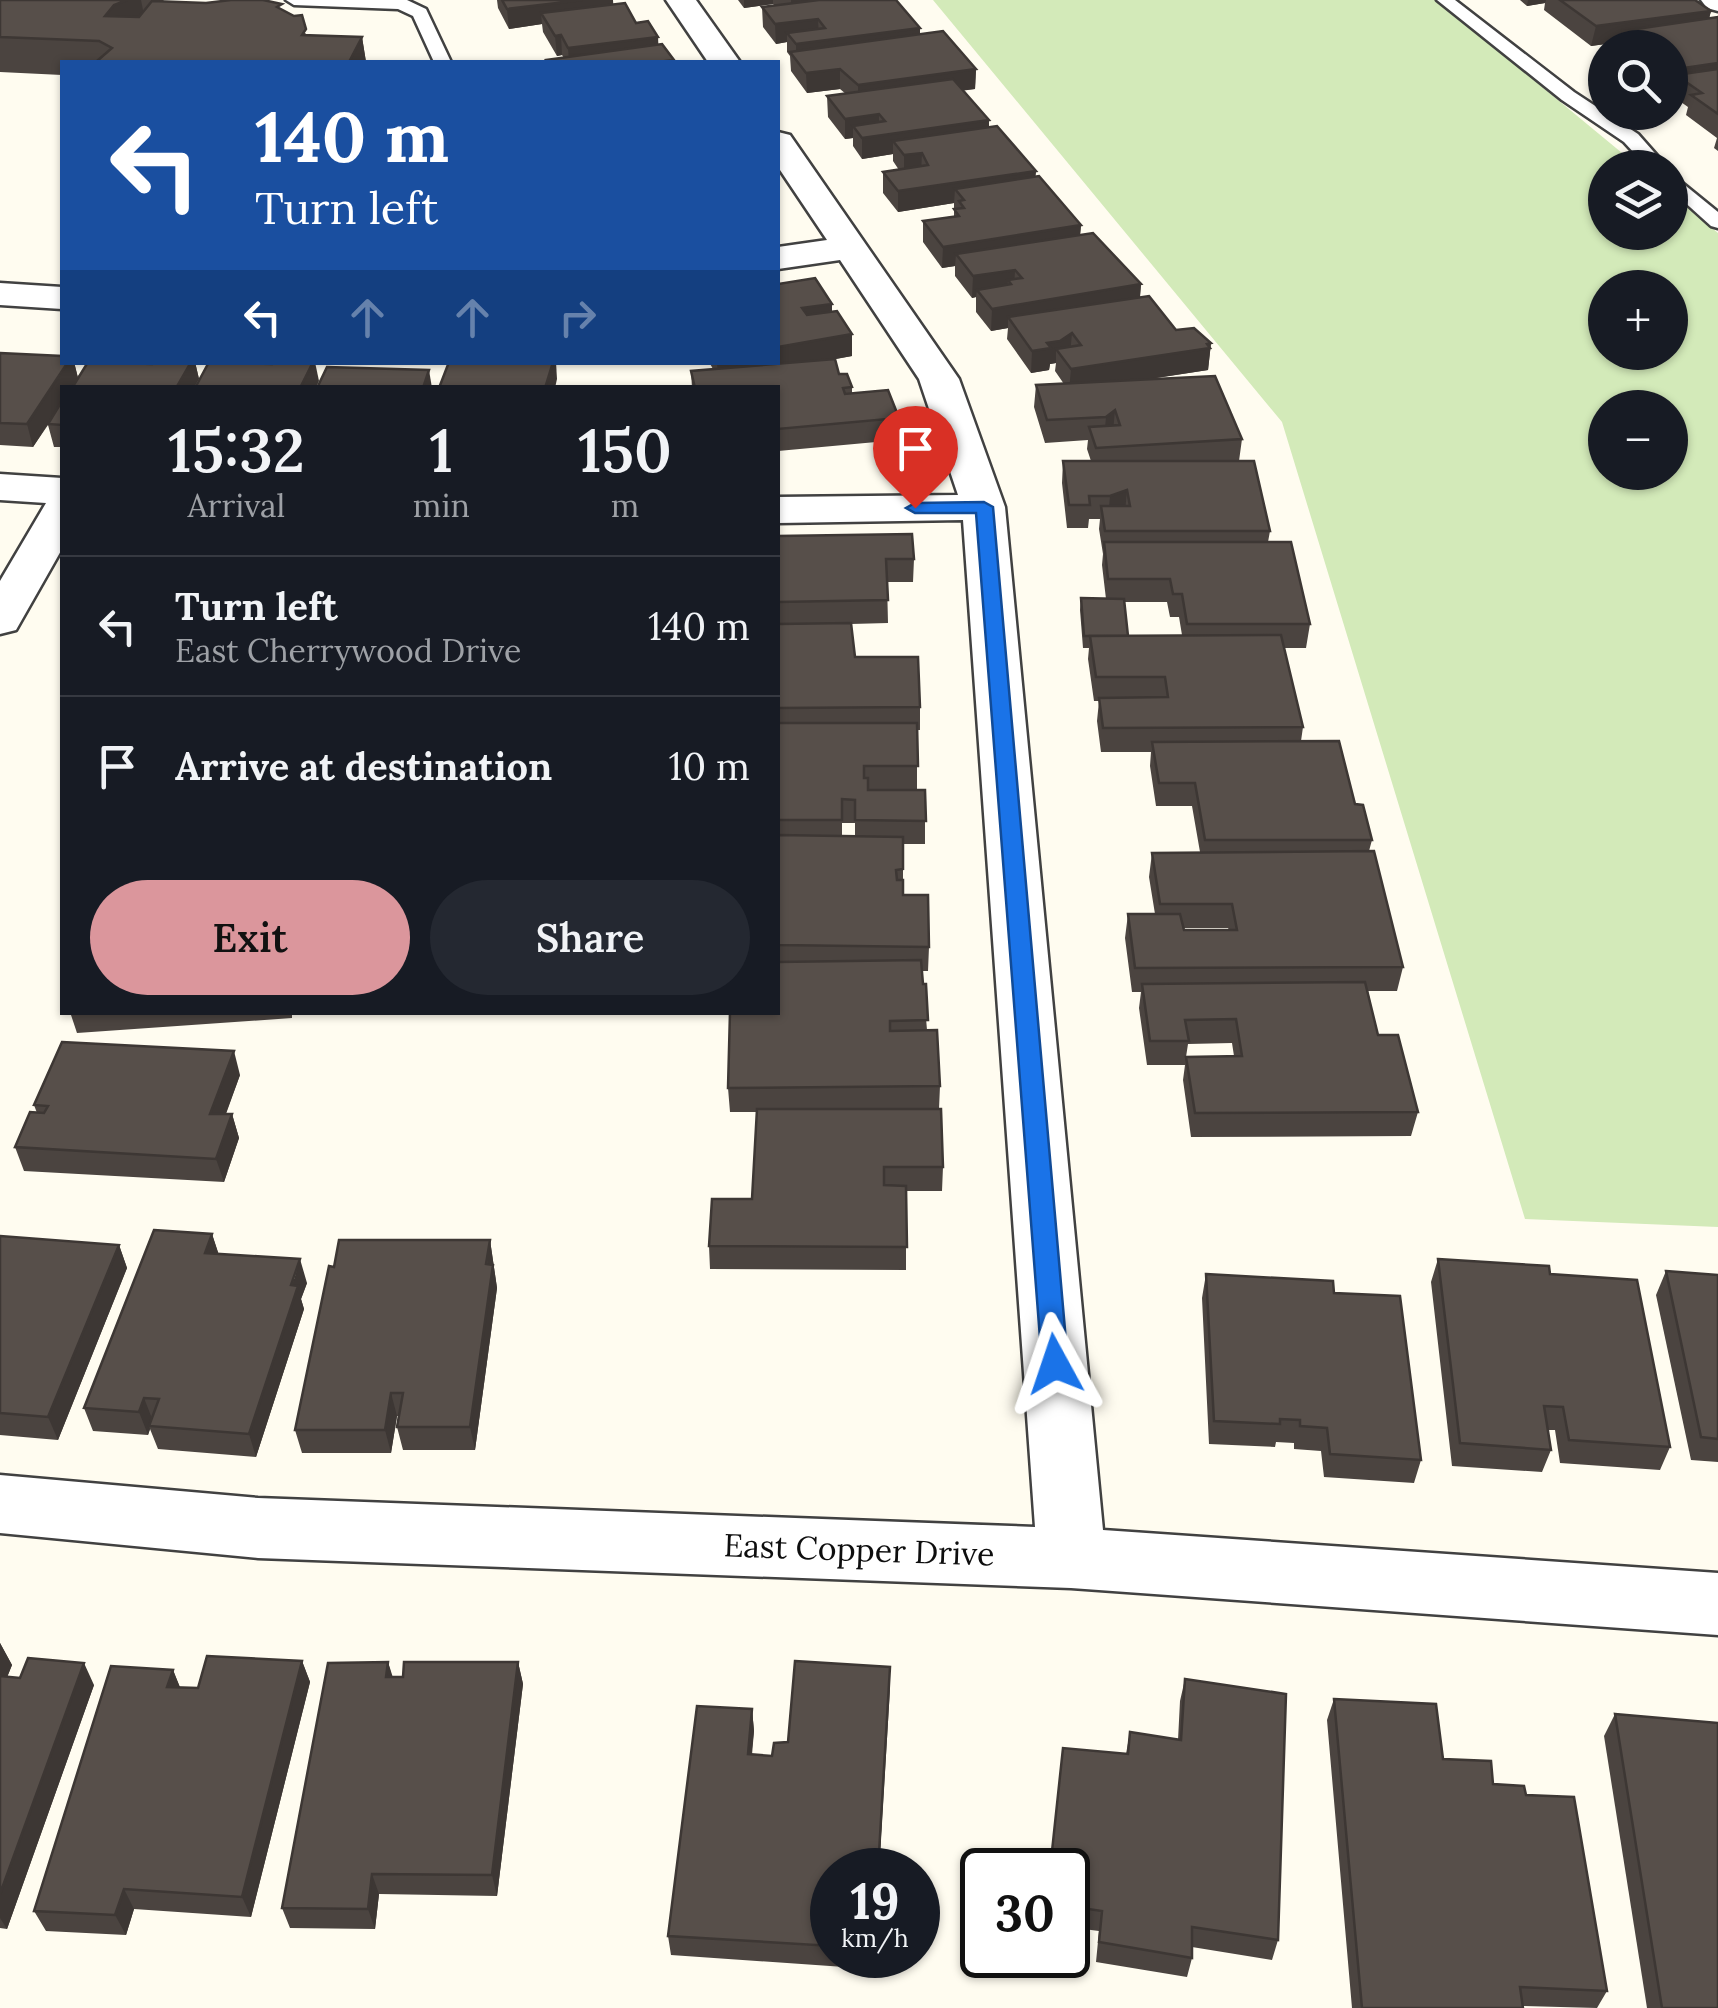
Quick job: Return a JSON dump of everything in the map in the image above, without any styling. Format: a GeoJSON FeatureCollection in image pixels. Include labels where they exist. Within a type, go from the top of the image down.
{"type":"FeatureCollection","features":[{"type":"Feature","properties":{"kind":"street"},"geometry":{"type":"LineString","coordinates":[[682,0],[723,60]]}},
{"type":"Feature","properties":{"kind":"street"},"geometry":{"type":"LineString","coordinates":[[780,145],[938,379],[984,507],[1072,1558]]}},
{"type":"Feature","properties":{"kind":"street"},"geometry":{"type":"LineString","coordinates":[[780,258],[850,248]]}},
{"type":"Feature","properties":{"kind":"street"},"geometry":{"type":"LineString","coordinates":[[0,294],[60,298]]}},
{"type":"Feature","properties":{"kind":"street"},"geometry":{"type":"LineString","coordinates":[[0,487],[60,491]]}},
{"type":"Feature","properties":{"kind":"street"},"geometry":{"type":"LineString","coordinates":[[780,510],[984,507]]}},
{"type":"Feature","properties":{"kind":"street"},"geometry":{"type":"LineString","coordinates":[[0,620],[60,515]]}},
{"type":"Feature","properties":{"kind":"street","name":"East Copper Drive"},"geometry":{"type":"LineString","coordinates":[[0,1504],[258,1528],[1072,1558],[1718,1604]]}},
{"type":"Feature","properties":{"kind":"lane"},"geometry":{"type":"LineString","coordinates":[[294,0],[401,4],[420,12],[441,60]]}},
{"type":"Feature","properties":{"kind":"lane"},"geometry":{"type":"LineString","coordinates":[[1444,0],[1642,150]]}},
{"type":"Feature","properties":{"kind":"lane"},"geometry":{"type":"LineString","coordinates":[[1688,195],[1718,222]]}},
{"type":"Feature","properties":{"kind":"green space"},"geometry":{"type":"Polygon","coordinates":[[[933,0],[1437,0],[1588,125],[1588,130],[1594,130],[1618,150],[1588,150],[1588,250],[1688,250],[1688,208],[1718,233],[1718,1227],[1525,1219],[1282,422],[933,0]]]}},
{"type":"Feature","properties":{"kind":"building"},"geometry":{"type":"Polygon","coordinates":[[[0,0],[127,0],[114,5],[105,16],[139,17],[152,1],[263,0],[282,4],[277,7],[294,16],[302,15],[306,29],[302,35],[362,37],[350,60],[98,60],[112,48],[99,41],[0,37],[0,0]]]}},
{"type":"Feature","properties":{"kind":"building"},"geometry":{"type":"Polygon","coordinates":[[[502,0],[582,0],[507,9],[502,0]]]}},
{"type":"Feature","properties":{"kind":"building"},"geometry":{"type":"Polygon","coordinates":[[[819,0],[896,0],[920,28],[796,44],[787,33],[825,28],[818,19],[775,24],[762,7],[819,0]]]}},
{"type":"Feature","properties":{"kind":"building"},"geometry":{"type":"Polygon","coordinates":[[[1560,0],[1695,0],[1711,11],[1596,26],[1560,0]]]}},
{"type":"Feature","properties":{"kind":"building"},"geometry":{"type":"Polygon","coordinates":[[[625,3],[636,23],[648,21],[658,37],[568,48],[541,13],[625,3]]]}},
{"type":"Feature","properties":{"kind":"building"},"geometry":{"type":"Polygon","coordinates":[[[1718,17],[1718,63],[1688,67],[1688,30],[1630,30],[1718,17]]]}},
{"type":"Feature","properties":{"kind":"building"},"geometry":{"type":"Polygon","coordinates":[[[943,31],[976,69],[858,85],[840,69],[806,73],[790,52],[943,31]]]}},
{"type":"Feature","properties":{"kind":"building"},"geometry":{"type":"Polygon","coordinates":[[[662,44],[674,60],[546,60],[662,44]]]}},
{"type":"Feature","properties":{"kind":"building"},"geometry":{"type":"Polygon","coordinates":[[[1718,69],[1718,114],[1691,95],[1702,93],[1688,83],[1688,73],[1718,69]]]}},
{"type":"Feature","properties":{"kind":"building"},"geometry":{"type":"Polygon","coordinates":[[[953,79],[989,120],[862,138],[853,126],[885,121],[879,114],[845,119],[827,96],[953,79]]]}},
{"type":"Feature","properties":{"kind":"building"},"geometry":{"type":"Polygon","coordinates":[[[997,126],[1036,171],[898,191],[883,172],[928,165],[922,153],[904,155],[893,141],[997,126]]]}},
{"type":"Feature","properties":{"kind":"building"},"geometry":{"type":"Polygon","coordinates":[[[1039,176],[1081,225],[943,247],[923,221],[959,216],[954,209],[964,208],[959,201],[964,200],[955,189],[1039,176]]]}},
{"type":"Feature","properties":{"kind":"building"},"geometry":{"type":"Polygon","coordinates":[[[1093,233],[1141,284],[992,309],[977,290],[1022,278],[1015,270],[973,276],[956,254],[1093,233]]]}},
{"type":"Feature","properties":{"kind":"building"},"geometry":{"type":"Polygon","coordinates":[[[815,278],[832,304],[802,308],[807,315],[837,311],[852,334],[780,347],[780,284],[815,278]]]}},
{"type":"Feature","properties":{"kind":"building"},"geometry":{"type":"Polygon","coordinates":[[[1149,296],[1176,330],[1194,328],[1211,343],[1207,344],[1210,348],[1071,369],[1056,349],[1081,345],[1072,333],[1047,343],[1051,348],[1032,351],[1008,317],[1149,296]]]}},
{"type":"Feature","properties":{"kind":"building"},"geometry":{"type":"Polygon","coordinates":[[[0,353],[60,356],[60,365],[66,365],[27,424],[0,423],[0,353]]]}},
{"type":"Feature","properties":{"kind":"building"},"geometry":{"type":"Polygon","coordinates":[[[835,359],[839,374],[847,374],[852,387],[843,388],[845,394],[888,390],[899,418],[780,429],[780,385],[694,385],[691,371],[835,359]]]}},
{"type":"Feature","properties":{"kind":"building"},"geometry":{"type":"Polygon","coordinates":[[[86,365],[189,365],[178,385],[74,385],[86,365]]]}},
{"type":"Feature","properties":{"kind":"building"},"geometry":{"type":"Polygon","coordinates":[[[207,365],[312,365],[302,385],[197,385],[207,365]]]}},
{"type":"Feature","properties":{"kind":"building"},"geometry":{"type":"Polygon","coordinates":[[[448,365],[552,365],[546,385],[440,385],[448,365]]]}},
{"type":"Feature","properties":{"kind":"building"},"geometry":{"type":"Polygon","coordinates":[[[327,367],[429,370],[424,385],[318,385],[327,367]]]}},
{"type":"Feature","properties":{"kind":"building"},"geometry":{"type":"Polygon","coordinates":[[[1215,376],[1242,439],[1096,448],[1089,427],[1120,425],[1115,410],[1106,417],[1047,420],[1036,385],[1215,376]]]}},
{"type":"Feature","properties":{"kind":"building"},"geometry":{"type":"Polygon","coordinates":[[[60,404],[60,425],[48,424],[60,404]]]}},
{"type":"Feature","properties":{"kind":"building"},"geometry":{"type":"Polygon","coordinates":[[[1063,461],[1254,461],[1270,531],[1105,531],[1101,506],[1130,506],[1127,490],[1110,496],[1089,496],[1090,505],[1069,505],[1063,461]]]}},
{"type":"Feature","properties":{"kind":"building"},"geometry":{"type":"Polygon","coordinates":[[[912,534],[914,559],[886,559],[888,600],[780,602],[780,536],[912,534]]]}},
{"type":"Feature","properties":{"kind":"building"},"geometry":{"type":"Polygon","coordinates":[[[1104,542],[1291,542],[1310,624],[1187,624],[1182,594],[1173,594],[1170,579],[1108,579],[1104,542]]]}},
{"type":"Feature","properties":{"kind":"building"},"geometry":{"type":"Polygon","coordinates":[[[1081,598],[1124,599],[1128,636],[1084,636],[1081,598]]]}},
{"type":"Feature","properties":{"kind":"building"},"geometry":{"type":"Polygon","coordinates":[[[851,623],[855,657],[918,657],[920,707],[780,708],[780,624],[851,623]]]}},
{"type":"Feature","properties":{"kind":"building"},"geometry":{"type":"Polygon","coordinates":[[[1281,635],[1303,727],[1103,728],[1099,698],[1168,697],[1165,677],[1096,677],[1090,636],[1281,635]]]}},
{"type":"Feature","properties":{"kind":"building"},"geometry":{"type":"Polygon","coordinates":[[[780,723],[917,723],[918,766],[864,766],[864,778],[868,778],[868,790],[925,790],[926,821],[855,820],[855,800],[842,799],[842,820],[780,820],[780,723]]]}},
{"type":"Feature","properties":{"kind":"building"},"geometry":{"type":"Polygon","coordinates":[[[1339,741],[1355,804],[1363,805],[1372,840],[1205,840],[1195,783],[1159,783],[1152,742],[1339,741]]]}},
{"type":"Feature","properties":{"kind":"building"},"geometry":{"type":"Polygon","coordinates":[[[780,835],[903,837],[903,869],[896,870],[897,880],[903,880],[903,895],[928,895],[929,947],[780,945],[780,835]]]}},
{"type":"Feature","properties":{"kind":"building"},"geometry":{"type":"Polygon","coordinates":[[[1374,851],[1403,967],[1135,968],[1128,914],[1180,914],[1184,930],[1237,930],[1232,904],[1160,904],[1152,853],[1374,851]]]}},
{"type":"Feature","properties":{"kind":"building"},"geometry":{"type":"Polygon","coordinates":[[[921,960],[928,1020],[890,1021],[890,1031],[937,1030],[940,1086],[728,1088],[730,1015],[780,1015],[780,962],[921,960]]]}},
{"type":"Feature","properties":{"kind":"building"},"geometry":{"type":"Polygon","coordinates":[[[1365,982],[1378,1035],[1398,1035],[1418,1112],[1195,1113],[1186,1057],[1242,1056],[1236,1019],[1185,1020],[1189,1041],[1150,1041],[1142,984],[1365,982]]]}},
{"type":"Feature","properties":{"kind":"building"},"geometry":{"type":"Polygon","coordinates":[[[62,1042],[234,1051],[210,1114],[232,1114],[216,1159],[15,1147],[30,1112],[44,1113],[48,1106],[34,1105],[62,1042]]]}},
{"type":"Feature","properties":{"kind":"building"},"geometry":{"type":"Polygon","coordinates":[[[757,1109],[941,1109],[943,1167],[884,1167],[884,1185],[906,1186],[907,1247],[709,1246],[712,1199],[752,1199],[757,1109]]]}},
{"type":"Feature","properties":{"kind":"building"},"geometry":{"type":"Polygon","coordinates":[[[154,1230],[212,1234],[205,1253],[300,1259],[291,1285],[298,1286],[249,1434],[149,1426],[159,1399],[144,1398],[139,1412],[84,1408],[154,1230]]]}},
{"type":"Feature","properties":{"kind":"building"},"geometry":{"type":"Polygon","coordinates":[[[0,1236],[119,1245],[48,1417],[0,1413],[0,1236]]]}},
{"type":"Feature","properties":{"kind":"building"},"geometry":{"type":"Polygon","coordinates":[[[339,1240],[490,1240],[486,1264],[493,1265],[470,1427],[397,1427],[403,1393],[391,1393],[385,1430],[295,1430],[329,1266],[334,1267],[339,1240]]]}},
{"type":"Feature","properties":{"kind":"building"},"geometry":{"type":"Polygon","coordinates":[[[1438,1259],[1549,1266],[1550,1274],[1637,1280],[1670,1447],[1569,1440],[1563,1407],[1544,1406],[1551,1450],[1460,1443],[1438,1259]]]}},
{"type":"Feature","properties":{"kind":"building"},"geometry":{"type":"Polygon","coordinates":[[[1666,1271],[1718,1275],[1718,1439],[1701,1437],[1666,1271]]]}},
{"type":"Feature","properties":{"kind":"building"},"geometry":{"type":"Polygon","coordinates":[[[1206,1274],[1333,1281],[1334,1293],[1400,1296],[1421,1460],[1330,1454],[1327,1428],[1300,1426],[1300,1420],[1280,1419],[1280,1424],[1214,1421],[1206,1274]]]}},
{"type":"Feature","properties":{"kind":"building"},"geometry":{"type":"Polygon","coordinates":[[[207,1656],[302,1661],[242,1897],[124,1889],[115,1915],[34,1911],[111,1666],[173,1670],[167,1687],[198,1688],[207,1656]]]}},
{"type":"Feature","properties":{"kind":"building"},"geometry":{"type":"Polygon","coordinates":[[[28,1658],[84,1663],[0,1894],[0,1676],[20,1678],[28,1658]]]}},
{"type":"Feature","properties":{"kind":"building"},"geometry":{"type":"Polygon","coordinates":[[[795,1661],[890,1667],[879,1848],[810,1848],[810,1945],[668,1936],[697,1706],[752,1709],[748,1754],[772,1756],[774,1743],[788,1742],[795,1661]]]}},
{"type":"Feature","properties":{"kind":"building"},"geometry":{"type":"Polygon","coordinates":[[[388,1662],[386,1677],[403,1677],[404,1662],[518,1662],[492,1875],[372,1874],[368,1909],[282,1908],[328,1663],[388,1662]]]}},
{"type":"Feature","properties":{"kind":"building"},"geometry":{"type":"Polygon","coordinates":[[[1185,1679],[1286,1694],[1278,1940],[1192,1927],[1192,1958],[1099,1942],[1102,1911],[1090,1909],[1090,1848],[1052,1848],[1063,1748],[1128,1754],[1130,1732],[1181,1740],[1185,1679]]]}},
{"type":"Feature","properties":{"kind":"building"},"geometry":{"type":"Polygon","coordinates":[[[1334,1699],[1436,1704],[1443,1759],[1491,1761],[1493,1784],[1524,1786],[1526,1795],[1574,1797],[1607,1991],[1520,1987],[1523,2008],[1362,2008],[1334,1699]]]}},
{"type":"Feature","properties":{"kind":"building"},"geometry":{"type":"Polygon","coordinates":[[[1615,1714],[1718,1723],[1718,2008],[1662,2008],[1615,1714]]]}},
{"type":"Feature","properties":{"kind":"route"},"geometry":{"type":"LineString","coordinates":[[915,508],[984,507],[1055,1364]]}}]}
